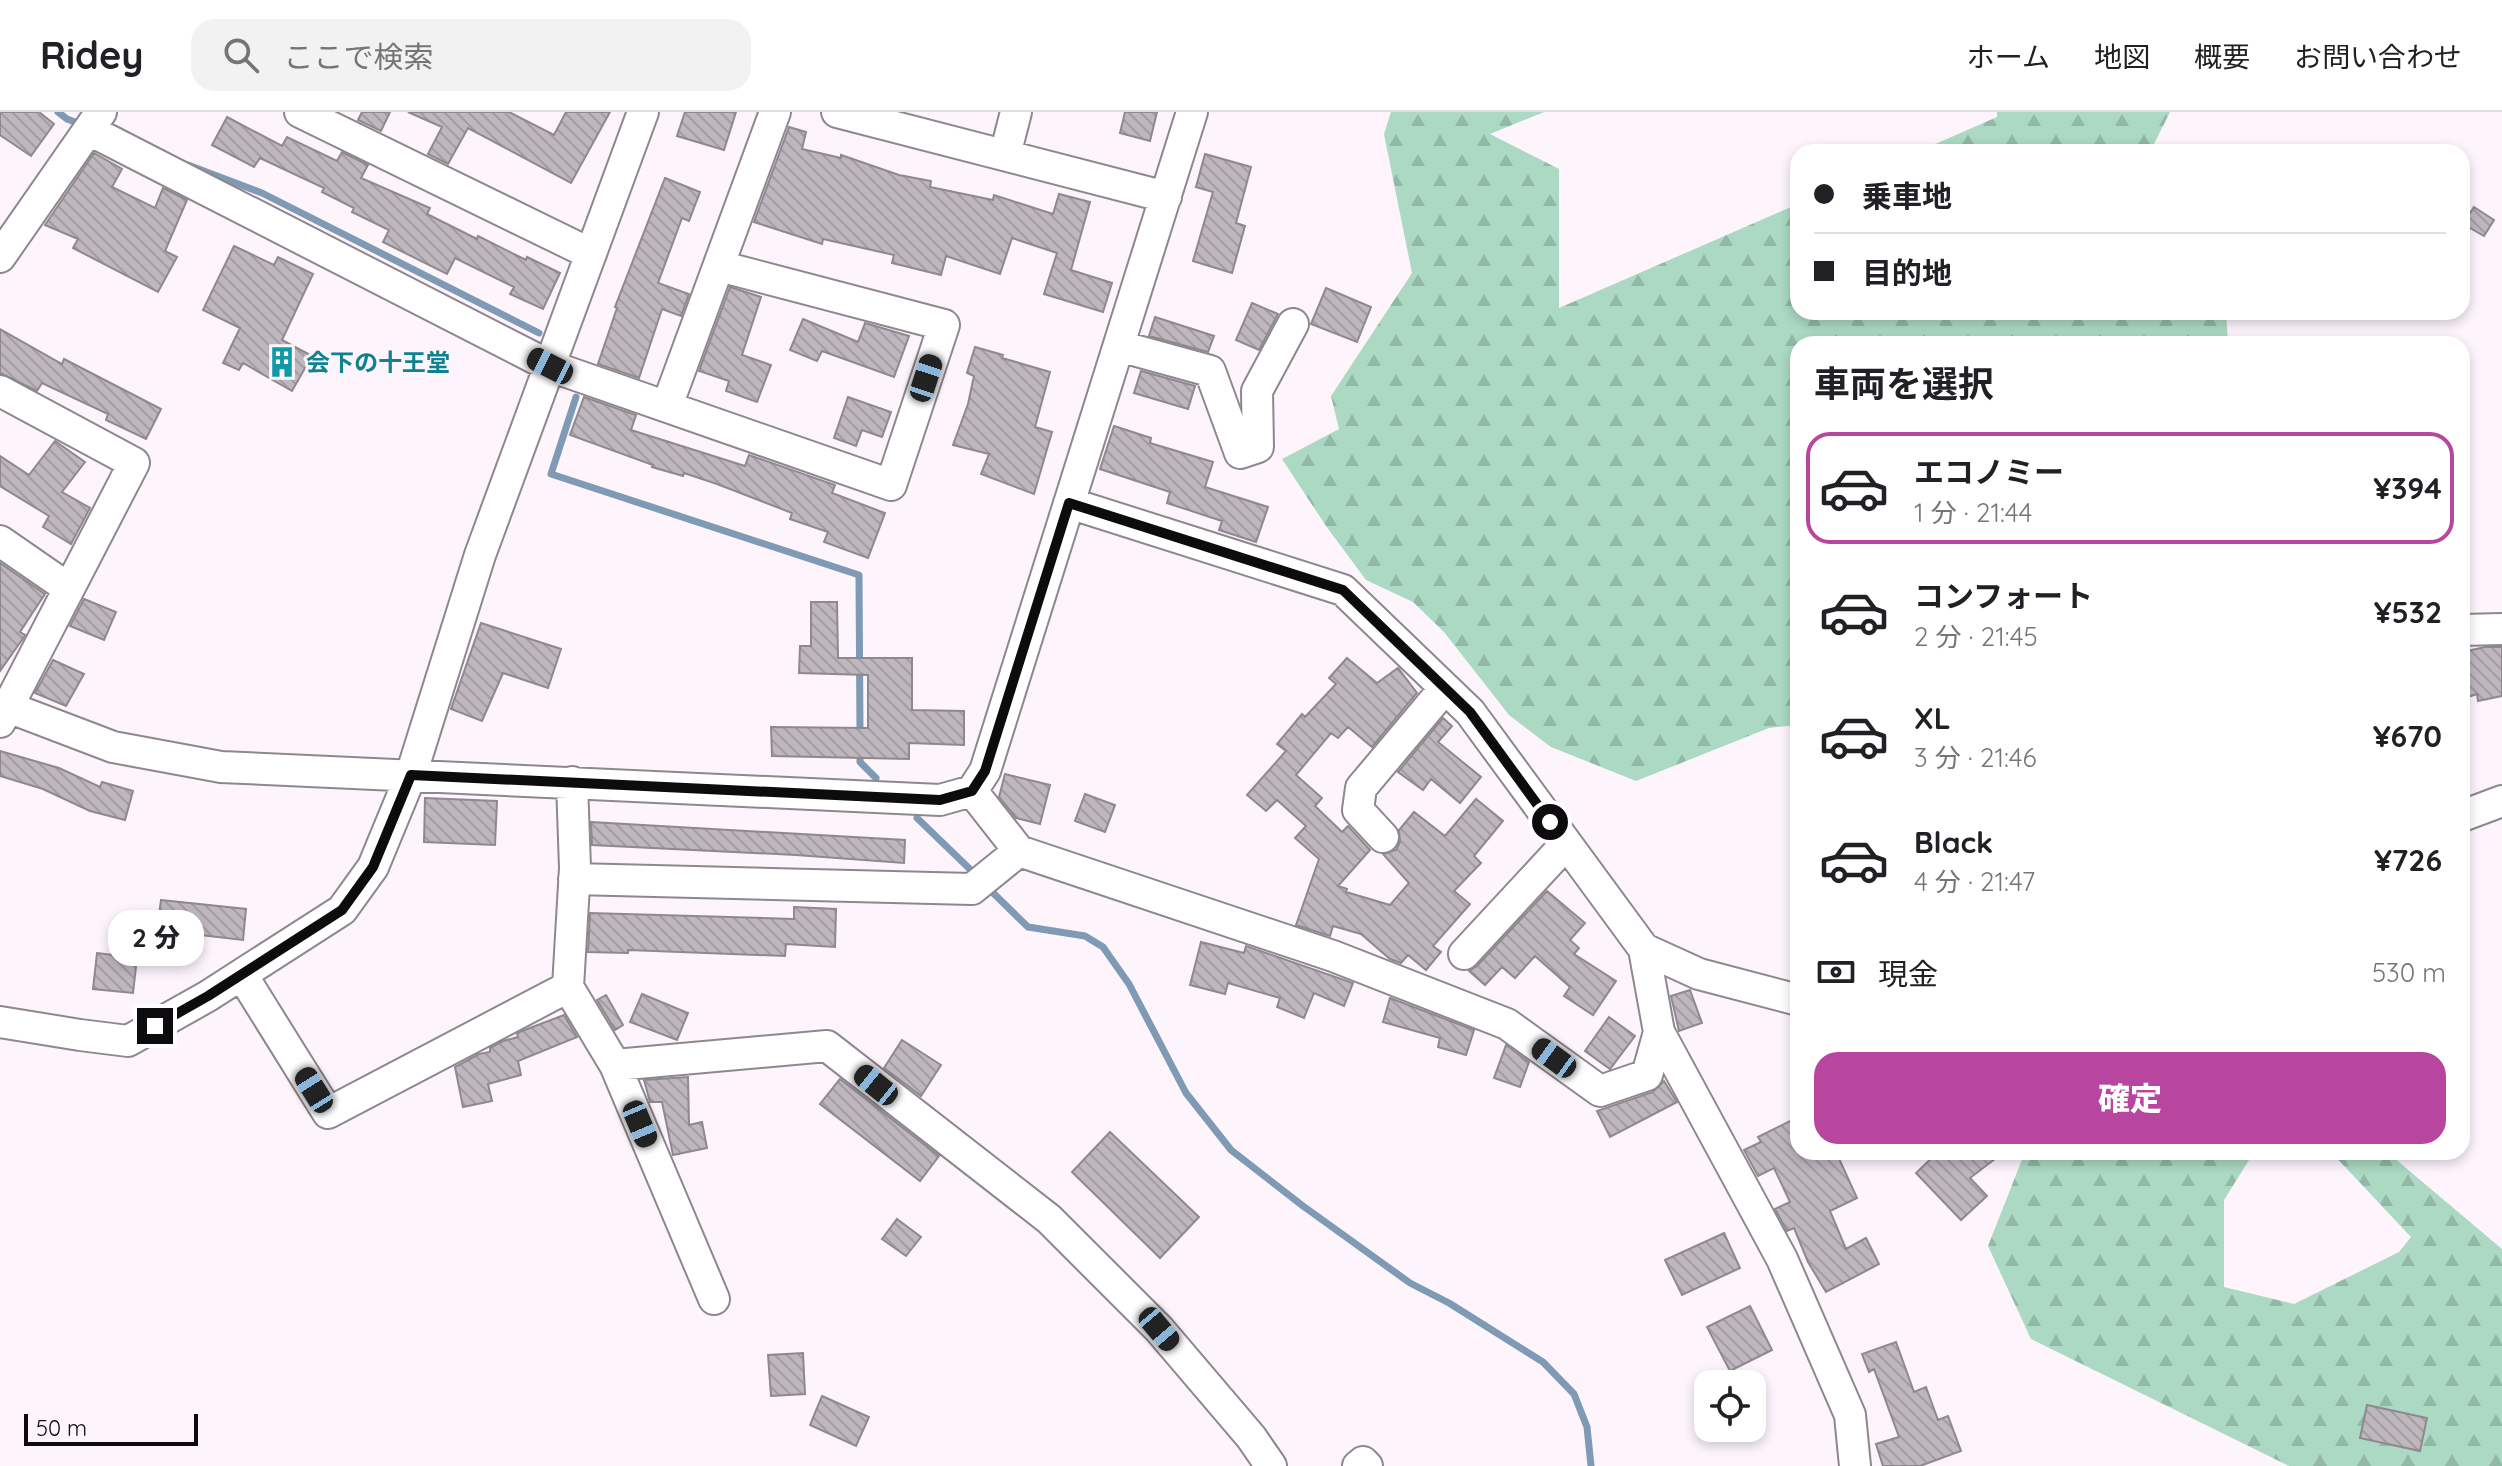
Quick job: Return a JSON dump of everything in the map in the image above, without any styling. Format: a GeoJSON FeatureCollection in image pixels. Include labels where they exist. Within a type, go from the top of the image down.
{"type":"FeatureCollection","features":[{"type":"Feature","properties":{"kind":"street"},"geometry":{"type":"LineString","coordinates":[[0,1022],[128,1041],[208,996],[342,910],[373,867],[411,775],[480,555],[643,112]]}},
{"type":"Feature","properties":{"kind":"street"},"geometry":{"type":"LineString","coordinates":[[667,406],[775,112]]}},
{"type":"Feature","properties":{"kind":"street"},"geometry":{"type":"LineString","coordinates":[[837,112],[1166,197]]}},
{"type":"Feature","properties":{"kind":"street"},"geometry":{"type":"LineString","coordinates":[[1005,155],[1016,112]]}},
{"type":"Feature","properties":{"kind":"street"},"geometry":{"type":"LineString","coordinates":[[0,391],[134,463],[2,711],[113,747],[221,767],[940,800],[972,791],[985,771],[1192,112]]}},
{"type":"Feature","properties":{"kind":"street"},"geometry":{"type":"LineString","coordinates":[[303,113],[591,254]]}},
{"type":"Feature","properties":{"kind":"street"},"geometry":{"type":"LineString","coordinates":[[0,257],[95,121],[550,366],[891,485],[944,325],[719,266]]}},
{"type":"Feature","properties":{"kind":"street"},"geometry":{"type":"LineString","coordinates":[[1119,346],[1210,371],[1240,453],[1258,447],[1257,391],[1293,324]]}},
{"type":"Feature","properties":{"kind":"street"},"geometry":{"type":"LineString","coordinates":[[1069,503],[1343,590],[1470,712],[1644,949],[1659,1032],[1782,1259],[1850,1415],[1855,1466]]}},
{"type":"Feature","properties":{"kind":"street"},"geometry":{"type":"LineString","coordinates":[[0,541],[68,588]]}},
{"type":"Feature","properties":{"kind":"street"},"geometry":{"type":"LineString","coordinates":[[2470,630],[2502,629]]}},
{"type":"Feature","properties":{"kind":"street"},"geometry":{"type":"LineString","coordinates":[[1383,837],[1358,810],[1361,788],[1445,688]]}},
{"type":"Feature","properties":{"kind":"street"},"geometry":{"type":"LineString","coordinates":[[572,782],[574,879],[568,987],[615,1065],[714,1299]]}},
{"type":"Feature","properties":{"kind":"street"},"geometry":{"type":"LineString","coordinates":[[972,791],[1019,851],[1333,956],[1507,1024],[1600,1091],[1647,1075],[1659,1032]]}},
{"type":"Feature","properties":{"kind":"street"},"geometry":{"type":"LineString","coordinates":[[2470,813],[2502,801]]}},
{"type":"Feature","properties":{"kind":"street"},"geometry":{"type":"LineString","coordinates":[[1464,954],[1566,844]]}},
{"type":"Feature","properties":{"kind":"street"},"geometry":{"type":"LineString","coordinates":[[574,879],[972,889],[1019,851]]}},
{"type":"Feature","properties":{"kind":"street"},"geometry":{"type":"LineString","coordinates":[[1644,949],[1699,974],[1790,998]]}},
{"type":"Feature","properties":{"kind":"street"},"geometry":{"type":"LineString","coordinates":[[242,975],[328,1113],[568,987]]}},
{"type":"Feature","properties":{"kind":"street"},"geometry":{"type":"LineString","coordinates":[[615,1065],[827,1046],[1049,1219],[1159,1329],[1251,1437],[1271,1466]]}},
{"type":"Feature","properties":{"kind":"street"},"geometry":{"type":"LineString","coordinates":[[1358,1466],[1363,1462],[1367,1466]]}},
{"type":"Feature","properties":{"kind":"green space"},"geometry":{"type":"Polygon","coordinates":[[[1391,112],[1544,112],[1490,134],[1559,169],[1559,308],[1790,207],[1790,320],[2226,320],[2228,336],[1790,336],[1790,726],[1769,728],[1636,781],[1551,747],[1509,715],[1444,632],[1413,602],[1366,580],[1282,459],[1339,429],[1331,396],[1412,273],[1384,134],[1391,112]]]}},
{"type":"Feature","properties":{"kind":"green space"},"geometry":{"type":"Polygon","coordinates":[[[1997,112],[2170,112],[2154,144],[1935,144],[1997,117],[1997,112]]]}},
{"type":"Feature","properties":{"kind":"green space"},"geometry":{"type":"Polygon","coordinates":[[[2022,1160],[2249,1160],[2224,1200],[2224,1287],[2294,1304],[2399,1252],[2411,1237],[2339,1160],[2396,1160],[2502,1249],[2502,1466],[2289,1466],[2031,1339],[1988,1246],[2022,1160]]]}},
{"type":"Feature","properties":{"kind":"building"},"geometry":{"type":"Polygon","coordinates":[[[0,112],[39,112],[54,124],[31,156],[0,135],[0,112]]]}},
{"type":"Feature","properties":{"kind":"building"},"geometry":{"type":"Polygon","coordinates":[[[362,112],[390,112],[381,131],[358,120],[362,112]]]}},
{"type":"Feature","properties":{"kind":"building"},"geometry":{"type":"Polygon","coordinates":[[[408,112],[509,112],[554,135],[566,112],[610,112],[571,183],[468,128],[448,164],[428,154],[442,127],[408,112]]]}},
{"type":"Feature","properties":{"kind":"building"},"geometry":{"type":"Polygon","coordinates":[[[685,112],[736,112],[724,150],[677,136],[685,112]]]}},
{"type":"Feature","properties":{"kind":"building"},"geometry":{"type":"Polygon","coordinates":[[[1125,112],[1157,112],[1150,141],[1120,133],[1125,112]]]}},
{"type":"Feature","properties":{"kind":"building"},"geometry":{"type":"Polygon","coordinates":[[[227,117],[282,146],[287,137],[337,161],[342,152],[368,165],[361,178],[430,208],[427,214],[477,239],[478,236],[560,273],[543,309],[510,294],[514,287],[455,258],[447,274],[383,242],[389,230],[352,212],[354,208],[322,192],[324,188],[260,158],[254,167],[212,145],[227,117]]]}},
{"type":"Feature","properties":{"kind":"building"},"geometry":{"type":"Polygon","coordinates":[[[789,127],[806,132],[802,149],[841,158],[841,155],[899,175],[931,181],[930,187],[993,200],[994,195],[1053,214],[1059,194],[1090,202],[1071,270],[1112,283],[1103,312],[1044,294],[1057,253],[1012,238],[1000,274],[946,256],[941,275],[892,263],[894,255],[823,239],[822,244],[754,222],[789,127]]]}},
{"type":"Feature","properties":{"kind":"building"},"geometry":{"type":"Polygon","coordinates":[[[94,153],[122,169],[112,187],[155,208],[163,188],[187,200],[165,251],[177,257],[158,292],[73,248],[78,239],[45,225],[94,153]]]}},
{"type":"Feature","properties":{"kind":"building"},"geometry":{"type":"Polygon","coordinates":[[[1205,154],[1251,167],[1236,223],[1245,226],[1232,273],[1193,261],[1213,192],[1196,187],[1205,154]]]}},
{"type":"Feature","properties":{"kind":"building"},"geometry":{"type":"Polygon","coordinates":[[[665,178],[700,192],[689,221],[682,218],[658,283],[689,294],[681,316],[662,309],[639,378],[598,364],[615,307],[665,178]]]}},
{"type":"Feature","properties":{"kind":"building"},"geometry":{"type":"Polygon","coordinates":[[[2474,207],[2494,220],[2484,236],[2470,228],[2470,213],[2474,207]]]}},
{"type":"Feature","properties":{"kind":"building"},"geometry":{"type":"Polygon","coordinates":[[[234,246],[274,265],[278,257],[313,274],[282,340],[312,356],[292,391],[243,363],[239,370],[223,363],[240,328],[203,310],[234,246]]]}},
{"type":"Feature","properties":{"kind":"building"},"geometry":{"type":"Polygon","coordinates":[[[730,287],[761,297],[742,355],[771,365],[757,402],[726,391],[729,381],[699,371],[730,287]]]}},
{"type":"Feature","properties":{"kind":"building"},"geometry":{"type":"Polygon","coordinates":[[[1326,288],[1371,307],[1357,342],[1311,324],[1326,288]]]}},
{"type":"Feature","properties":{"kind":"building"},"geometry":{"type":"Polygon","coordinates":[[[1252,303],[1278,314],[1259,350],[1236,340],[1252,303]]]}},
{"type":"Feature","properties":{"kind":"building"},"geometry":{"type":"Polygon","coordinates":[[[1155,317],[1214,336],[1208,352],[1149,336],[1155,317]]]}},
{"type":"Feature","properties":{"kind":"building"},"geometry":{"type":"Polygon","coordinates":[[[803,319],[858,342],[865,323],[909,336],[894,377],[822,351],[817,361],[790,350],[803,319]]]}},
{"type":"Feature","properties":{"kind":"building"},"geometry":{"type":"Polygon","coordinates":[[[0,329],[62,364],[64,359],[161,409],[146,439],[106,420],[108,414],[42,383],[37,391],[0,373],[0,329]]]}},
{"type":"Feature","properties":{"kind":"building"},"geometry":{"type":"Polygon","coordinates":[[[975,347],[1050,372],[1035,427],[1052,432],[1034,494],[981,474],[989,454],[953,445],[968,404],[974,376],[967,373],[975,347]]]}},
{"type":"Feature","properties":{"kind":"building"},"geometry":{"type":"Polygon","coordinates":[[[1141,371],[1195,386],[1188,409],[1134,393],[1141,371]]]}},
{"type":"Feature","properties":{"kind":"building"},"geometry":{"type":"Polygon","coordinates":[[[584,397],[636,415],[631,430],[745,466],[749,455],[835,485],[832,493],[885,513],[868,558],[824,542],[828,532],[790,519],[792,513],[684,473],[683,476],[652,467],[570,435],[584,397]]]}},
{"type":"Feature","properties":{"kind":"building"},"geometry":{"type":"Polygon","coordinates":[[[848,397],[891,412],[882,437],[862,430],[856,446],[834,438],[848,397]]]}},
{"type":"Feature","properties":{"kind":"building"},"geometry":{"type":"Polygon","coordinates":[[[1114,426],[1151,438],[1150,443],[1213,462],[1205,487],[1268,507],[1256,542],[1219,530],[1222,521],[1167,503],[1170,492],[1100,469],[1114,426]]]}},
{"type":"Feature","properties":{"kind":"building"},"geometry":{"type":"Polygon","coordinates":[[[55,441],[85,462],[62,492],[90,508],[71,544],[43,527],[49,516],[0,486],[0,456],[29,475],[55,441]]]}},
{"type":"Feature","properties":{"kind":"building"},"geometry":{"type":"Polygon","coordinates":[[[0,563],[45,594],[20,632],[24,637],[0,671],[0,563]]]}},
{"type":"Feature","properties":{"kind":"building"},"geometry":{"type":"Polygon","coordinates":[[[84,599],[116,612],[104,640],[70,626],[84,599]]]}},
{"type":"Feature","properties":{"kind":"building"},"geometry":{"type":"Polygon","coordinates":[[[811,602],[837,602],[838,658],[912,658],[912,710],[964,711],[964,745],[909,743],[909,759],[772,756],[771,727],[868,728],[868,675],[799,673],[800,646],[811,646],[811,602]]]}},
{"type":"Feature","properties":{"kind":"building"},"geometry":{"type":"Polygon","coordinates":[[[481,623],[561,649],[548,688],[503,673],[482,721],[451,709],[481,623]]]}},
{"type":"Feature","properties":{"kind":"building"},"geometry":{"type":"Polygon","coordinates":[[[2502,647],[2502,696],[2478,701],[2477,694],[2470,696],[2470,650],[2502,647]]]}},
{"type":"Feature","properties":{"kind":"building"},"geometry":{"type":"Polygon","coordinates":[[[1347,658],[1377,683],[1398,668],[1417,693],[1372,747],[1348,727],[1338,738],[1331,733],[1296,775],[1322,798],[1315,806],[1342,832],[1348,826],[1370,850],[1338,886],[1347,889],[1346,892],[1390,905],[1409,883],[1383,854],[1396,850],[1400,842],[1399,830],[1414,812],[1445,836],[1476,799],[1503,821],[1474,856],[1481,863],[1454,891],[1470,904],[1433,946],[1441,952],[1426,970],[1408,955],[1401,963],[1390,959],[1361,934],[1333,926],[1330,936],[1296,925],[1319,859],[1295,838],[1306,826],[1277,800],[1266,811],[1247,795],[1286,751],[1277,744],[1302,714],[1305,717],[1336,684],[1329,678],[1347,658]]]}},
{"type":"Feature","properties":{"kind":"building"},"geometry":{"type":"Polygon","coordinates":[[[53,660],[84,674],[66,706],[35,693],[53,660]]]}},
{"type":"Feature","properties":{"kind":"building"},"geometry":{"type":"Polygon","coordinates":[[[1443,718],[1452,726],[1438,742],[1481,777],[1460,803],[1431,779],[1423,790],[1398,772],[1443,718]]]}},
{"type":"Feature","properties":{"kind":"building"},"geometry":{"type":"Polygon","coordinates":[[[0,751],[59,768],[100,787],[102,782],[133,791],[125,820],[90,811],[43,789],[0,776],[0,751]]]}},
{"type":"Feature","properties":{"kind":"building"},"geometry":{"type":"Polygon","coordinates":[[[1005,774],[1050,785],[1040,824],[1016,818],[999,797],[1005,774]]]}},
{"type":"Feature","properties":{"kind":"building"},"geometry":{"type":"Polygon","coordinates":[[[1085,794],[1115,805],[1105,832],[1075,821],[1085,794]]]}},
{"type":"Feature","properties":{"kind":"building"},"geometry":{"type":"Polygon","coordinates":[[[425,798],[497,801],[495,845],[424,842],[425,798]]]}},
{"type":"Feature","properties":{"kind":"building"},"geometry":{"type":"Polygon","coordinates":[[[591,822],[905,840],[904,863],[592,845],[591,822]]]}},
{"type":"Feature","properties":{"kind":"building"},"geometry":{"type":"Polygon","coordinates":[[[1547,891],[1585,923],[1570,940],[1579,948],[1574,954],[1616,981],[1593,1015],[1564,996],[1570,987],[1535,956],[1515,978],[1502,967],[1485,985],[1469,971],[1547,891]]]}},
{"type":"Feature","properties":{"kind":"building"},"geometry":{"type":"Polygon","coordinates":[[[161,900],[246,909],[243,940],[157,930],[161,900]]]}},
{"type":"Feature","properties":{"kind":"building"},"geometry":{"type":"Polygon","coordinates":[[[794,907],[836,909],[835,947],[786,944],[785,956],[628,950],[628,953],[588,952],[590,913],[794,919],[794,907]]]}},
{"type":"Feature","properties":{"kind":"building"},"geometry":{"type":"Polygon","coordinates":[[[1201,942],[1244,953],[1246,946],[1353,983],[1344,1006],[1314,993],[1304,1018],[1277,1007],[1280,998],[1228,983],[1225,994],[1190,985],[1201,942]]]}},
{"type":"Feature","properties":{"kind":"building"},"geometry":{"type":"Polygon","coordinates":[[[97,953],[137,958],[133,993],[93,989],[97,953]]]}},
{"type":"Feature","properties":{"kind":"building"},"geometry":{"type":"Polygon","coordinates":[[[1690,990],[1702,1023],[1679,1031],[1671,996],[1690,990]]]}},
{"type":"Feature","properties":{"kind":"building"},"geometry":{"type":"Polygon","coordinates":[[[642,994],[688,1013],[677,1040],[630,1022],[642,994]]]}},
{"type":"Feature","properties":{"kind":"building"},"geometry":{"type":"Polygon","coordinates":[[[606,995],[623,1025],[615,1030],[597,1000],[606,995]]]}},
{"type":"Feature","properties":{"kind":"building"},"geometry":{"type":"Polygon","coordinates":[[[1390,998],[1474,1030],[1466,1055],[1438,1047],[1440,1038],[1383,1022],[1390,998]]]}},
{"type":"Feature","properties":{"kind":"building"},"geometry":{"type":"Polygon","coordinates":[[[564,1015],[577,1037],[518,1061],[521,1075],[488,1084],[492,1101],[463,1107],[455,1067],[479,1054],[490,1052],[490,1048],[503,1041],[518,1037],[517,1034],[522,1031],[564,1015]]]}},
{"type":"Feature","properties":{"kind":"building"},"geometry":{"type":"Polygon","coordinates":[[[1609,1017],[1635,1036],[1610,1069],[1585,1051],[1609,1017]]]}},
{"type":"Feature","properties":{"kind":"building"},"geometry":{"type":"Polygon","coordinates":[[[902,1040],[941,1065],[921,1096],[884,1068],[902,1040]]]}},
{"type":"Feature","properties":{"kind":"building"},"geometry":{"type":"Polygon","coordinates":[[[1506,1045],[1529,1062],[1520,1087],[1494,1078],[1506,1045]]]}},
{"type":"Feature","properties":{"kind":"building"},"geometry":{"type":"Polygon","coordinates":[[[688,1077],[689,1125],[702,1122],[707,1148],[673,1155],[662,1102],[650,1102],[644,1080],[688,1077]]]}},
{"type":"Feature","properties":{"kind":"building"},"geometry":{"type":"Polygon","coordinates":[[[840,1079],[939,1156],[920,1181],[820,1104],[840,1079]]]}},
{"type":"Feature","properties":{"kind":"building"},"geometry":{"type":"Polygon","coordinates":[[[1664,1081],[1677,1102],[1610,1137],[1597,1111],[1653,1092],[1664,1081]]]}},
{"type":"Feature","properties":{"kind":"building"},"geometry":{"type":"Polygon","coordinates":[[[1790,1121],[1790,1160],[1840,1160],[1857,1198],[1830,1211],[1846,1249],[1866,1238],[1879,1264],[1826,1292],[1808,1262],[1794,1228],[1787,1231],[1775,1209],[1790,1202],[1774,1168],[1758,1176],[1744,1150],[1761,1142],[1758,1137],[1790,1121]]]}},
{"type":"Feature","properties":{"kind":"building"},"geometry":{"type":"Polygon","coordinates":[[[1110,1132],[1199,1217],[1160,1258],[1072,1172],[1110,1132]]]}},
{"type":"Feature","properties":{"kind":"building"},"geometry":{"type":"Polygon","coordinates":[[[1930,1160],[1994,1160],[1970,1178],[1987,1196],[1961,1220],[1916,1173],[1930,1160]]]}},
{"type":"Feature","properties":{"kind":"building"},"geometry":{"type":"Polygon","coordinates":[[[897,1219],[921,1237],[906,1256],[882,1239],[897,1219]]]}},
{"type":"Feature","properties":{"kind":"building"},"geometry":{"type":"Polygon","coordinates":[[[1724,1233],[1740,1268],[1682,1295],[1665,1260],[1724,1233]]]}},
{"type":"Feature","properties":{"kind":"building"},"geometry":{"type":"Polygon","coordinates":[[[1750,1306],[1772,1350],[1729,1370],[1707,1327],[1750,1306]]]}},
{"type":"Feature","properties":{"kind":"building"},"geometry":{"type":"Polygon","coordinates":[[[1896,1342],[1914,1392],[1926,1387],[1938,1420],[1948,1416],[1961,1451],[1920,1466],[1883,1466],[1876,1444],[1899,1437],[1874,1369],[1869,1372],[1862,1354],[1896,1342]]]}},
{"type":"Feature","properties":{"kind":"building"},"geometry":{"type":"Polygon","coordinates":[[[803,1353],[805,1394],[771,1396],[768,1355],[803,1353]]]}},
{"type":"Feature","properties":{"kind":"building"},"geometry":{"type":"Polygon","coordinates":[[[822,1396],[869,1417],[856,1446],[810,1425],[822,1396]]]}},
{"type":"Feature","properties":{"kind":"building"},"geometry":{"type":"Polygon","coordinates":[[[2367,1405],[2427,1418],[2420,1451],[2360,1438],[2367,1405]]]}},
{"type":"Feature","properties":{"kind":"waterway"},"geometry":{"type":"LineString","coordinates":[[58,112],[83,125]]}},
{"type":"Feature","properties":{"kind":"waterway"},"geometry":{"type":"LineString","coordinates":[[188,165],[262,193],[539,333]]}},
{"type":"Feature","properties":{"kind":"waterway"},"geometry":{"type":"LineString","coordinates":[[576,397],[551,474],[859,575],[860,735]]}},
{"type":"Feature","properties":{"kind":"waterway"},"geometry":{"type":"LineString","coordinates":[[860,752],[860,762],[876,778]]}},
{"type":"Feature","properties":{"kind":"waterway"},"geometry":{"type":"LineString","coordinates":[[917,818],[976,875]]}},
{"type":"Feature","properties":{"kind":"waterway"},"geometry":{"type":"LineString","coordinates":[[987,887],[1028,927],[1085,936],[1103,947],[1129,984],[1186,1093],[1231,1150],[1410,1283],[1449,1303],[1543,1362],[1574,1394],[1587,1427],[1591,1466]]}},
{"type":"Feature","properties":{"kind":"place","name":"会下の十王堂"},"geometry":{"type":"Point","coordinates":[282,362]}},
{"type":"Feature","properties":{"kind":"route"},"geometry":{"type":"LineString","coordinates":[[155,1026],[208,996],[342,910],[373,867],[411,775],[940,800],[972,791],[985,771],[1069,503],[1343,590],[1470,712],[1550,822]]}}]}
